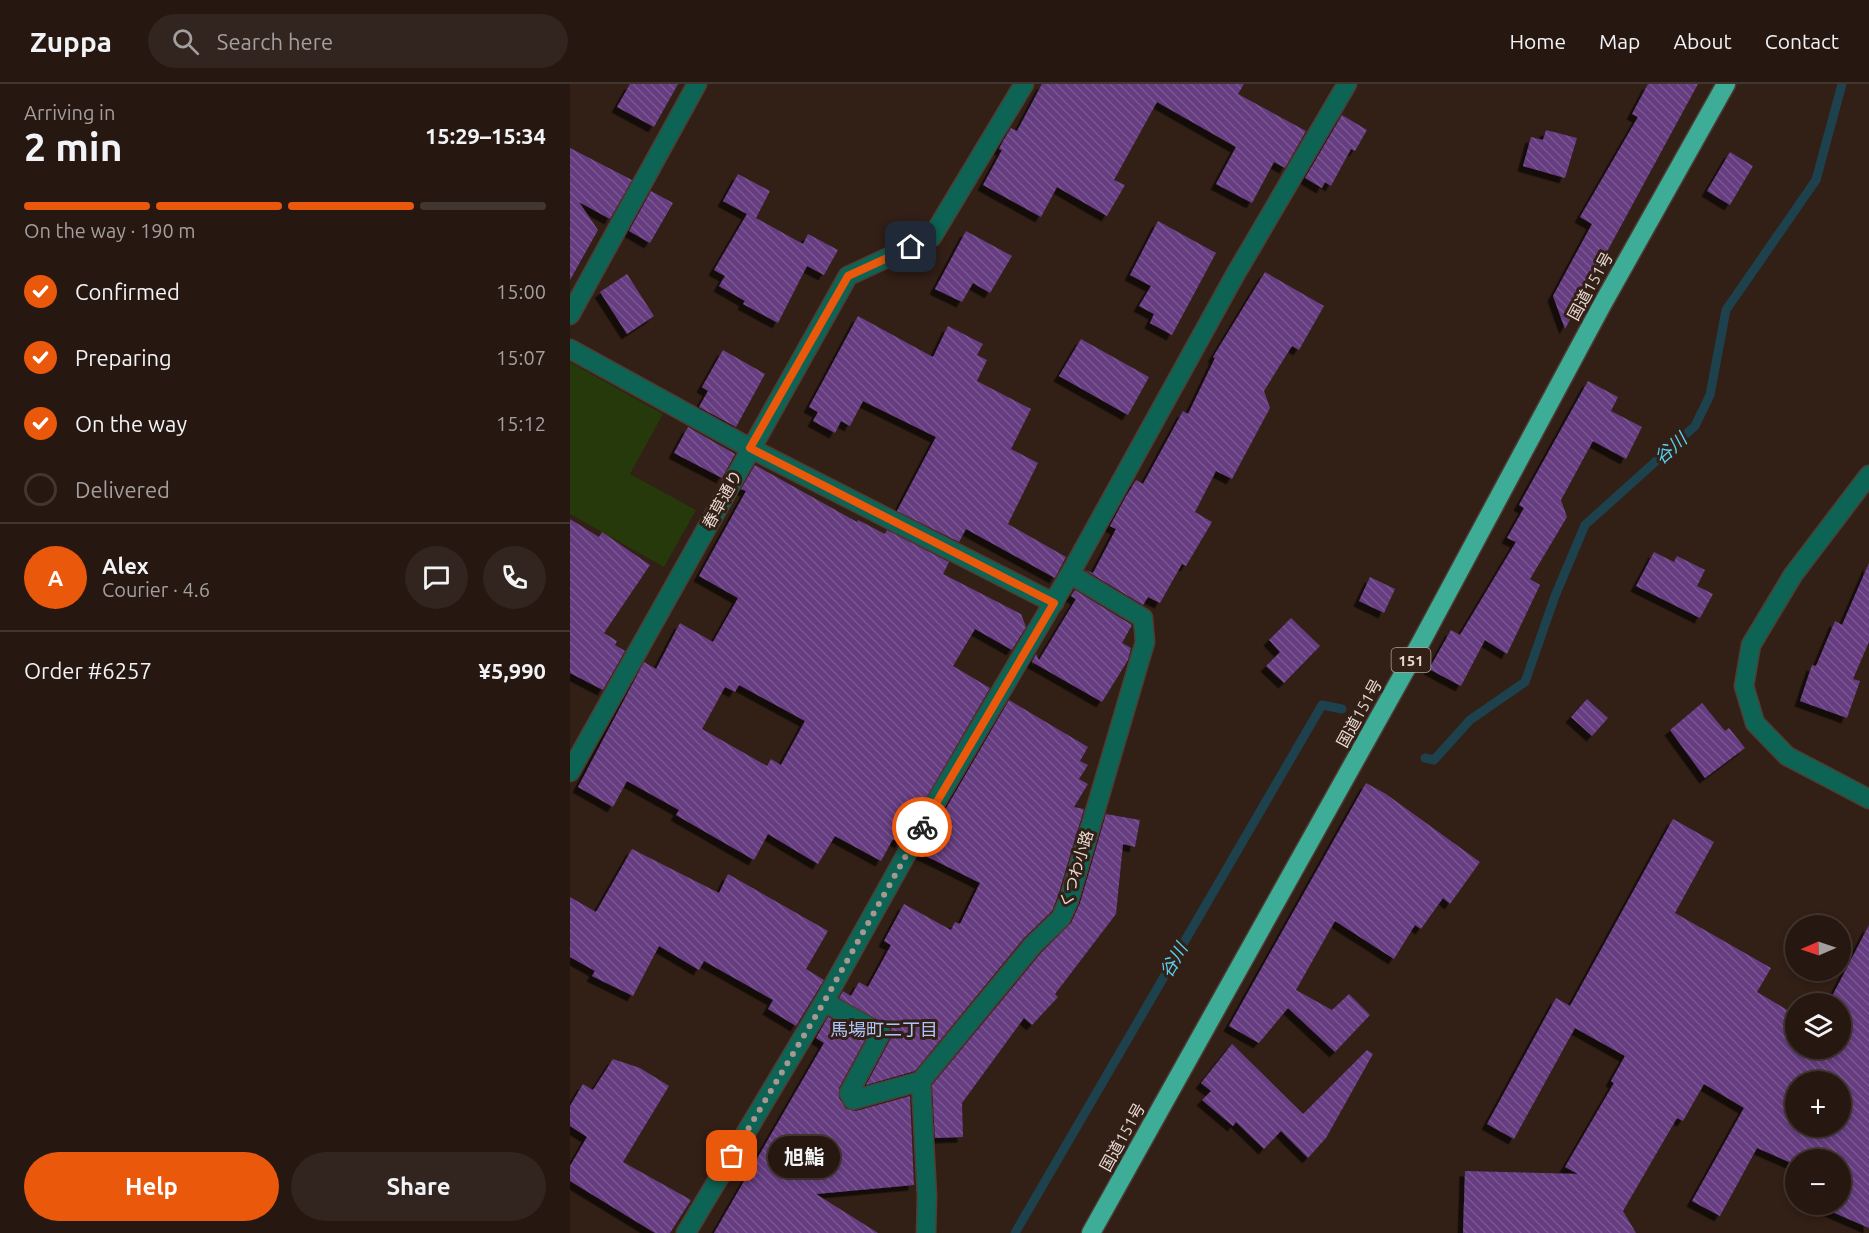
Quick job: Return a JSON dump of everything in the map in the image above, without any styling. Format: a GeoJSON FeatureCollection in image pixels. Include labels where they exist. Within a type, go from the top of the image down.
{"type":"FeatureCollection","features":[{"type":"Feature","properties":{"kind":"highway","name":"国道151号"},"geometry":{"type":"LineString","coordinates":[[1091,1233],[1420,644],[1602,305],[1726,84]]}},
{"type":"Feature","properties":{"kind":"street"},"geometry":{"type":"LineString","coordinates":[[570,315],[697,84]]}},
{"type":"Feature","properties":{"kind":"street","name":"春草通り"},"geometry":{"type":"LineString","coordinates":[[570,772],[848,276],[932,237],[1024,84]]}},
{"type":"Feature","properties":{"kind":"street"},"geometry":{"type":"LineString","coordinates":[[686,1233],[824,1002],[926,819],[1054,603],[1235,275],[1347,84]]}},
{"type":"Feature","properties":{"kind":"street"},"geometry":{"type":"LineString","coordinates":[[570,349],[750,448],[1054,603]]}},
{"type":"Feature","properties":{"kind":"street"},"geometry":{"type":"LineString","coordinates":[[1869,475],[1793,575],[1751,645],[1744,686],[1755,723],[1787,756],[1869,799]]}},
{"type":"Feature","properties":{"kind":"street","name":"くつわ小路"},"geometry":{"type":"LineString","coordinates":[[921,1081],[1033,945],[1060,918],[1070,900],[1145,642],[1143,618],[1070,574]]}},
{"type":"Feature","properties":{"kind":"street"},"geometry":{"type":"LineString","coordinates":[[824,1002],[881,1033],[849,1093],[853,1100],[921,1081],[927,1197],[926,1233]]}},
{"type":"Feature","properties":{"kind":"green space"},"geometry":{"type":"Polygon","coordinates":[[[570,362],[663,414],[630,474],[696,510],[664,567],[570,514],[570,362]]]}},
{"type":"Feature","properties":{"kind":"building"},"geometry":{"type":"Polygon","coordinates":[[[630,84],[678,84],[654,127],[617,107],[630,84]]]}},
{"type":"Feature","properties":{"kind":"building"},"geometry":{"type":"Polygon","coordinates":[[[1042,84],[1244,84],[1238,94],[1306,131],[1285,168],[1274,162],[1252,203],[1216,184],[1236,147],[1157,102],[1114,180],[1125,185],[1107,216],[1057,187],[1041,217],[983,185],[1002,150],[999,149],[1003,141],[1011,128],[1017,131],[1042,84]]]}},
{"type":"Feature","properties":{"kind":"building"},"geometry":{"type":"Polygon","coordinates":[[[1648,84],[1698,84],[1565,329],[1553,296],[1592,224],[1580,217],[1638,117],[1632,114],[1648,84]]]}},
{"type":"Feature","properties":{"kind":"building"},"geometry":{"type":"Polygon","coordinates":[[[1342,115],[1367,130],[1355,151],[1351,149],[1331,186],[1325,182],[1322,188],[1305,178],[1342,115]]]}},
{"type":"Feature","properties":{"kind":"building"},"geometry":{"type":"Polygon","coordinates":[[[1546,130],[1577,138],[1565,178],[1523,166],[1531,137],[1543,140],[1546,130]]]}},
{"type":"Feature","properties":{"kind":"building"},"geometry":{"type":"Polygon","coordinates":[[[570,148],[632,180],[610,219],[579,202],[598,230],[570,280],[570,148]]]}},
{"type":"Feature","properties":{"kind":"building"},"geometry":{"type":"Polygon","coordinates":[[[1730,152],[1753,166],[1730,205],[1707,191],[1730,152]]]}},
{"type":"Feature","properties":{"kind":"building"},"geometry":{"type":"Polygon","coordinates":[[[738,174],[770,191],[756,218],[803,244],[808,234],[838,250],[824,275],[807,266],[778,323],[743,304],[745,301],[719,286],[725,276],[714,270],[747,214],[723,201],[738,174]]]}},
{"type":"Feature","properties":{"kind":"building"},"geometry":{"type":"Polygon","coordinates":[[[651,191],[673,203],[650,243],[629,231],[651,191]]]}},
{"type":"Feature","properties":{"kind":"building"},"geometry":{"type":"Polygon","coordinates":[[[1158,221],[1216,253],[1172,335],[1150,323],[1154,314],[1139,306],[1151,286],[1130,275],[1158,221]]]}},
{"type":"Feature","properties":{"kind":"building"},"geometry":{"type":"Polygon","coordinates":[[[966,231],[1012,256],[990,293],[973,283],[962,302],[935,289],[966,231]]]}},
{"type":"Feature","properties":{"kind":"building"},"geometry":{"type":"Polygon","coordinates":[[[1265,272],[1324,306],[1299,350],[1292,346],[1264,391],[1270,408],[1232,479],[1216,471],[1195,512],[1212,522],[1186,566],[1182,564],[1160,603],[1148,597],[1143,605],[1085,570],[1093,573],[1116,529],[1110,526],[1125,498],[1136,480],[1143,484],[1183,411],[1188,414],[1215,358],[1213,357],[1265,272]]]}},
{"type":"Feature","properties":{"kind":"building"},"geometry":{"type":"Polygon","coordinates":[[[627,274],[654,316],[627,334],[600,292],[627,274]]]}},
{"type":"Feature","properties":{"kind":"building"},"geometry":{"type":"Polygon","coordinates":[[[858,316],[933,357],[948,326],[983,344],[977,355],[987,360],[977,381],[1031,409],[1011,449],[1038,463],[1008,524],[1066,557],[1055,578],[966,529],[959,542],[897,511],[936,437],[863,401],[850,426],[841,421],[835,433],[813,421],[818,412],[809,407],[858,316]]]}},
{"type":"Feature","properties":{"kind":"building"},"geometry":{"type":"Polygon","coordinates":[[[1081,339],[1149,377],[1128,415],[1059,376],[1081,339]]]}},
{"type":"Feature","properties":{"kind":"building"},"geometry":{"type":"Polygon","coordinates":[[[723,350],[765,374],[736,427],[699,407],[708,391],[702,387],[723,350]]]}},
{"type":"Feature","properties":{"kind":"building"},"geometry":{"type":"Polygon","coordinates":[[[1588,381],[1618,397],[1611,411],[1642,427],[1626,459],[1593,441],[1561,500],[1567,517],[1530,579],[1540,585],[1507,654],[1485,640],[1461,686],[1429,669],[1451,630],[1460,635],[1516,542],[1507,538],[1524,508],[1519,505],[1588,381]]]}},
{"type":"Feature","properties":{"kind":"building"},"geometry":{"type":"Polygon","coordinates":[[[688,427],[735,454],[722,478],[674,453],[688,427]]]}},
{"type":"Feature","properties":{"kind":"building"},"geometry":{"type":"Polygon","coordinates":[[[755,465],[857,522],[858,520],[885,534],[887,530],[949,562],[943,574],[1021,614],[1026,627],[1012,650],[975,629],[953,666],[990,688],[900,843],[893,839],[881,861],[835,836],[818,864],[768,834],[754,860],[676,815],[679,810],[627,781],[613,807],[578,787],[644,662],[656,669],[680,623],[713,642],[738,598],[699,576],[746,491],[741,489],[755,465]],[[739,685],[735,692],[725,687],[702,729],[767,766],[771,759],[781,765],[805,721],[739,685]]]}},
{"type":"Feature","properties":{"kind":"building"},"geometry":{"type":"Polygon","coordinates":[[[570,519],[599,537],[602,532],[650,565],[604,633],[617,641],[615,645],[625,651],[603,690],[570,673],[570,519]]]}},
{"type":"Feature","properties":{"kind":"building"},"geometry":{"type":"Polygon","coordinates":[[[1654,552],[1674,562],[1677,556],[1705,570],[1697,586],[1713,594],[1700,618],[1636,586],[1654,552]]]}},
{"type":"Feature","properties":{"kind":"building"},"geometry":{"type":"Polygon","coordinates":[[[1869,563],[1869,642],[1853,679],[1860,681],[1847,718],[1800,701],[1812,665],[1816,666],[1835,621],[1842,625],[1869,563]]]}},
{"type":"Feature","properties":{"kind":"building"},"geometry":{"type":"Polygon","coordinates":[[[1370,577],[1395,589],[1384,613],[1359,601],[1370,577]]]}},
{"type":"Feature","properties":{"kind":"building"},"geometry":{"type":"Polygon","coordinates":[[[1075,590],[1132,625],[1122,643],[1131,648],[1128,660],[1102,702],[1032,662],[1036,654],[1039,660],[1076,599],[1071,596],[1075,590]]]}},
{"type":"Feature","properties":{"kind":"building"},"geometry":{"type":"Polygon","coordinates":[[[1291,618],[1320,646],[1284,683],[1266,666],[1280,652],[1269,640],[1291,618]]]}},
{"type":"Feature","properties":{"kind":"building"},"geometry":{"type":"Polygon","coordinates":[[[1587,699],[1608,718],[1592,736],[1571,717],[1587,699]]]}},
{"type":"Feature","properties":{"kind":"building"},"geometry":{"type":"Polygon","coordinates":[[[1009,700],[1088,747],[1080,761],[1088,765],[1079,779],[1088,784],[1074,807],[1084,809],[1058,896],[1052,911],[1024,938],[915,1071],[866,1085],[891,1038],[891,1028],[839,998],[843,991],[851,996],[859,982],[868,987],[891,945],[884,941],[904,904],[951,930],[955,922],[960,924],[980,883],[920,853],[1009,700]]]}},
{"type":"Feature","properties":{"kind":"building"},"geometry":{"type":"Polygon","coordinates":[[[1702,703],[1725,731],[1729,728],[1745,748],[1705,778],[1670,730],[1702,703]]]}},
{"type":"Feature","properties":{"kind":"building"},"geometry":{"type":"Polygon","coordinates":[[[1366,783],[1386,794],[1480,862],[1450,904],[1443,898],[1421,929],[1415,925],[1394,959],[1335,921],[1296,990],[1332,1010],[1349,994],[1370,1015],[1335,1052],[1288,1008],[1259,1043],[1229,1026],[1366,783]]]}},
{"type":"Feature","properties":{"kind":"building"},"geometry":{"type":"Polygon","coordinates":[[[1106,814],[1140,820],[1135,847],[1123,844],[1116,914],[1055,994],[1058,997],[1032,1025],[1024,1018],[962,1103],[963,1137],[935,1138],[932,1085],[1041,953],[1071,923],[1080,903],[1106,814]]]}},
{"type":"Feature","properties":{"kind":"building"},"geometry":{"type":"Polygon","coordinates":[[[1673,819],[1714,842],[1675,913],[1771,968],[1757,992],[1785,1009],[1785,1059],[1851,1059],[1851,993],[1834,993],[1840,981],[1851,981],[1851,960],[1869,925],[1869,1228],[1839,1215],[1851,1215],[1851,1149],[1785,1149],[1785,1160],[1757,1148],[1720,1216],[1692,1201],[1744,1108],[1704,1084],[1683,1121],[1677,1118],[1623,1211],[1636,1233],[1463,1233],[1465,1171],[1578,1174],[1565,1167],[1614,1083],[1611,1081],[1625,1056],[1575,1028],[1514,1139],[1487,1124],[1556,998],[1570,1006],[1673,819]]]}},
{"type":"Feature","properties":{"kind":"building"},"geometry":{"type":"Polygon","coordinates":[[[632,849],[719,893],[728,874],[828,931],[806,969],[824,980],[796,1026],[768,1009],[773,1000],[704,961],[699,970],[659,946],[633,996],[592,976],[595,971],[570,957],[570,897],[596,912],[632,849]]]}},
{"type":"Feature","properties":{"kind":"building"},"geometry":{"type":"Polygon","coordinates":[[[828,1017],[866,1038],[839,1088],[839,1098],[846,1109],[856,1111],[910,1096],[914,1185],[816,1194],[878,1233],[714,1233],[824,1043],[816,1038],[828,1017]]]}},
{"type":"Feature","properties":{"kind":"building"},"geometry":{"type":"Polygon","coordinates":[[[1232,1044],[1303,1114],[1367,1050],[1373,1054],[1326,1138],[1308,1158],[1281,1131],[1264,1149],[1236,1122],[1233,1126],[1202,1100],[1211,1091],[1201,1083],[1232,1044]]]}},
{"type":"Feature","properties":{"kind":"building"},"geometry":{"type":"Polygon","coordinates":[[[613,1059],[640,1068],[669,1086],[623,1162],[691,1200],[670,1233],[655,1233],[570,1181],[570,1166],[587,1137],[570,1126],[570,1106],[583,1084],[593,1090],[613,1059]]]}},
{"type":"Feature","properties":{"kind":"waterway","name":"谷川"},"geometry":{"type":"LineString","coordinates":[[1425,758],[1434,760],[1470,720],[1525,682],[1555,596],[1585,525],[1695,426],[1710,395],[1726,310],[1816,180],[1842,84]]}},
{"type":"Feature","properties":{"kind":"waterway","name":"谷川"},"geometry":{"type":"LineString","coordinates":[[1015,1233],[1322,705],[1342,709]]}},
{"type":"Feature","properties":{"kind":"way so far"},"geometry":{"type":"LineString","coordinates":[[732,1156],[824,1002],[922,827]]}},
{"type":"Feature","properties":{"kind":"place","name":"旭鮨"},"geometry":{"type":"Point","coordinates":[732,1156]}},
{"type":"Feature","properties":{"kind":"district","name":"馬場町二丁目"},"geometry":{"type":"Point","coordinates":[884,1029]}},
{"type":"Feature","properties":{"kind":"route"},"geometry":{"type":"LineString","coordinates":[[911,247],[848,276],[750,448],[1054,603],[922,827]]}}]}
